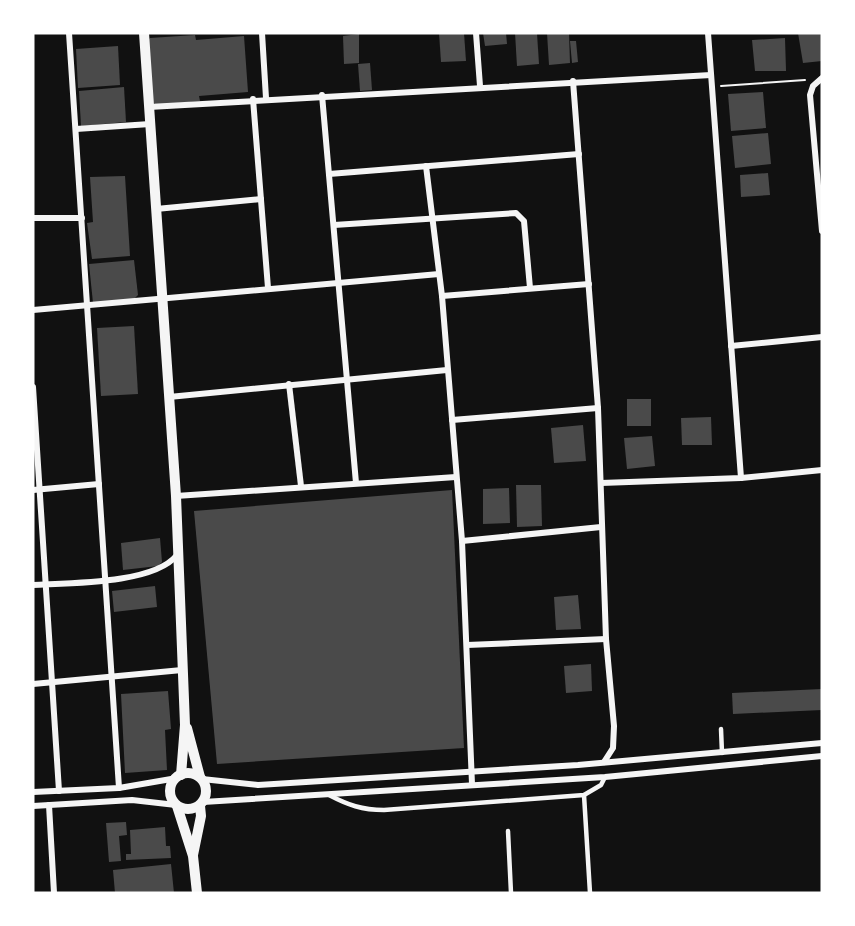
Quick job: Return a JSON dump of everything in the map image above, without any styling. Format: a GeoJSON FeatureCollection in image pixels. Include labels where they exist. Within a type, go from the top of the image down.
{"type":"FeatureCollection","features":[{"type":"Feature","properties":{"kind":"street"},"geometry":{"type":"LineString","coordinates":[[69,33],[118,788]]}},
{"type":"Feature","properties":{"kind":"street"},"geometry":{"type":"LineString","coordinates":[[144,33],[176,496],[185,724],[179,776],[170,791],[193,856],[196,893]]}},
{"type":"Feature","properties":{"kind":"street"},"geometry":{"type":"LineString","coordinates":[[262,33],[266,98]]}},
{"type":"Feature","properties":{"kind":"street"},"geometry":{"type":"LineString","coordinates":[[476,33],[480,86]]}},
{"type":"Feature","properties":{"kind":"street"},"geometry":{"type":"LineString","coordinates":[[708,33],[741,478]]}},
{"type":"Feature","properties":{"kind":"street"},"geometry":{"type":"LineString","coordinates":[[149,106],[711,75]]}},
{"type":"Feature","properties":{"kind":"street"},"geometry":{"type":"LineString","coordinates":[[821,78],[813,86],[810,95],[822,231]]}},
{"type":"Feature","properties":{"kind":"street"},"geometry":{"type":"LineString","coordinates":[[573,81],[597,408],[606,639],[614,734],[613,747],[604,762]]}},
{"type":"Feature","properties":{"kind":"street"},"geometry":{"type":"LineString","coordinates":[[322,95],[356,483]]}},
{"type":"Feature","properties":{"kind":"street"},"geometry":{"type":"LineString","coordinates":[[253,99],[268,288]]}},
{"type":"Feature","properties":{"kind":"street"},"geometry":{"type":"LineString","coordinates":[[76,129],[150,124]]}},
{"type":"Feature","properties":{"kind":"street"},"geometry":{"type":"LineString","coordinates":[[329,174],[579,154]]}},
{"type":"Feature","properties":{"kind":"street"},"geometry":{"type":"LineString","coordinates":[[426,166],[442,296],[462,541],[472,784]]}},
{"type":"Feature","properties":{"kind":"street"},"geometry":{"type":"LineString","coordinates":[[156,209],[261,199]]}},
{"type":"Feature","properties":{"kind":"street"},"geometry":{"type":"LineString","coordinates":[[334,225],[510,212],[521,216],[525,227],[530,288]]}},
{"type":"Feature","properties":{"kind":"street"},"geometry":{"type":"LineString","coordinates":[[33,218],[82,218]]}},
{"type":"Feature","properties":{"kind":"street"},"geometry":{"type":"LineString","coordinates":[[33,310],[439,274]]}},
{"type":"Feature","properties":{"kind":"street"},"geometry":{"type":"LineString","coordinates":[[442,296],[589,284]]}},
{"type":"Feature","properties":{"kind":"street"},"geometry":{"type":"LineString","coordinates":[[731,346],[822,337]]}},
{"type":"Feature","properties":{"kind":"street"},"geometry":{"type":"LineString","coordinates":[[169,397],[447,370]]}},
{"type":"Feature","properties":{"kind":"street"},"geometry":{"type":"LineString","coordinates":[[289,384],[301,486]]}},
{"type":"Feature","properties":{"kind":"street"},"geometry":{"type":"LineString","coordinates":[[33,387],[36,490],[46,585],[59,790]]}},
{"type":"Feature","properties":{"kind":"street"},"geometry":{"type":"LineString","coordinates":[[452,420],[597,408]]}},
{"type":"Feature","properties":{"kind":"street"},"geometry":{"type":"LineString","coordinates":[[601,483],[741,478],[822,470]]}},
{"type":"Feature","properties":{"kind":"street"},"geometry":{"type":"LineString","coordinates":[[176,496],[456,477]]}},
{"type":"Feature","properties":{"kind":"street"},"geometry":{"type":"LineString","coordinates":[[36,490],[99,484]]}},
{"type":"Feature","properties":{"kind":"street"},"geometry":{"type":"LineString","coordinates":[[462,541],[601,527]]}},
{"type":"Feature","properties":{"kind":"street"},"geometry":{"type":"LineString","coordinates":[[33,585],[106,580],[158,570],[177,555]]}},
{"type":"Feature","properties":{"kind":"street"},"geometry":{"type":"LineString","coordinates":[[466,645],[606,639]]}},
{"type":"Feature","properties":{"kind":"street"},"geometry":{"type":"LineString","coordinates":[[33,684],[183,670]]}},
{"type":"Feature","properties":{"kind":"street"},"geometry":{"type":"LineString","coordinates":[[185,724],[201,778],[207,790],[202,804],[193,856]]}},
{"type":"Feature","properties":{"kind":"street"},"geometry":{"type":"LineString","coordinates":[[33,792],[118,788],[191,773],[201,778],[258,785],[604,762],[822,743]]}},
{"type":"Feature","properties":{"kind":"street"},"geometry":{"type":"LineString","coordinates":[[33,807],[132,800],[191,810],[202,804],[472,784],[605,777],[822,756]]}},
{"type":"Feature","properties":{"kind":"street"},"geometry":{"type":"LineString","coordinates":[[49,805],[54,893]]}},
{"type":"Feature","properties":{"kind":"lane"},"geometry":{"type":"LineString","coordinates":[[721,729],[722,753]]}},
{"type":"Feature","properties":{"kind":"lane"},"geometry":{"type":"LineString","coordinates":[[327,794],[346,805],[367,810],[584,795],[601,785],[605,777]]}},
{"type":"Feature","properties":{"kind":"lane"},"geometry":{"type":"LineString","coordinates":[[584,795],[590,893]]}},
{"type":"Feature","properties":{"kind":"lane"},"geometry":{"type":"LineString","coordinates":[[508,831],[512,893]]}},
{"type":"Feature","properties":{"kind":"path"},"geometry":{"type":"LineString","coordinates":[[712,86],[821,78]]}},
{"type":"Feature","properties":{"kind":"building"},"geometry":{"type":"Polygon","coordinates":[[[439,33],[464,33],[466,61],[441,62],[439,33]]]}},
{"type":"Feature","properties":{"kind":"building"},"geometry":{"type":"Polygon","coordinates":[[[483,33],[506,33],[507,44],[485,46],[483,33]]]}},
{"type":"Feature","properties":{"kind":"building"},"geometry":{"type":"Polygon","coordinates":[[[515,33],[537,33],[539,64],[517,66],[515,33]]]}},
{"type":"Feature","properties":{"kind":"building"},"geometry":{"type":"Polygon","coordinates":[[[547,33],[569,33],[570,63],[549,65],[547,33]]]}},
{"type":"Feature","properties":{"kind":"building"},"geometry":{"type":"Polygon","coordinates":[[[798,33],[822,33],[822,61],[803,63],[798,33]]]}},
{"type":"Feature","properties":{"kind":"building"},"geometry":{"type":"Polygon","coordinates":[[[359,34],[359,63],[344,64],[343,36],[359,34]]]}},
{"type":"Feature","properties":{"kind":"building"},"geometry":{"type":"Polygon","coordinates":[[[195,35],[196,40],[244,36],[248,92],[199,96],[200,101],[156,105],[151,100],[147,41],[150,38],[195,35]]]}},
{"type":"Feature","properties":{"kind":"building"},"geometry":{"type":"Polygon","coordinates":[[[785,38],[786,71],[755,71],[752,40],[785,38]]]}},
{"type":"Feature","properties":{"kind":"building"},"geometry":{"type":"Polygon","coordinates":[[[570,41],[576,41],[578,62],[572,63],[570,41]]]}},
{"type":"Feature","properties":{"kind":"building"},"geometry":{"type":"Polygon","coordinates":[[[118,46],[120,85],[78,88],[76,49],[118,46]]]}},
{"type":"Feature","properties":{"kind":"building"},"geometry":{"type":"Polygon","coordinates":[[[370,63],[372,90],[360,91],[358,64],[370,63]]]}},
{"type":"Feature","properties":{"kind":"building"},"geometry":{"type":"Polygon","coordinates":[[[124,87],[126,122],[81,126],[79,91],[124,87]]]}},
{"type":"Feature","properties":{"kind":"building"},"geometry":{"type":"Polygon","coordinates":[[[763,92],[766,128],[731,131],[728,94],[763,92]]]}},
{"type":"Feature","properties":{"kind":"building"},"geometry":{"type":"Polygon","coordinates":[[[768,133],[771,164],[735,168],[732,136],[768,133]]]}},
{"type":"Feature","properties":{"kind":"building"},"geometry":{"type":"Polygon","coordinates":[[[768,173],[770,195],[741,197],[740,175],[768,173]]]}},
{"type":"Feature","properties":{"kind":"building"},"geometry":{"type":"Polygon","coordinates":[[[125,176],[130,256],[92,259],[87,223],[93,222],[90,177],[125,176]]]}},
{"type":"Feature","properties":{"kind":"building"},"geometry":{"type":"Polygon","coordinates":[[[134,260],[138,295],[132,301],[93,303],[89,264],[134,260]]]}},
{"type":"Feature","properties":{"kind":"building"},"geometry":{"type":"Polygon","coordinates":[[[134,326],[138,394],[101,396],[97,328],[134,326]]]}},
{"type":"Feature","properties":{"kind":"building"},"geometry":{"type":"Polygon","coordinates":[[[627,399],[651,399],[651,426],[627,426],[627,399]]]}},
{"type":"Feature","properties":{"kind":"building"},"geometry":{"type":"Polygon","coordinates":[[[711,417],[712,445],[682,445],[681,418],[711,417]]]}},
{"type":"Feature","properties":{"kind":"building"},"geometry":{"type":"Polygon","coordinates":[[[583,425],[586,461],[554,463],[551,428],[583,425]]]}},
{"type":"Feature","properties":{"kind":"building"},"geometry":{"type":"Polygon","coordinates":[[[652,436],[655,466],[627,469],[624,438],[652,436]]]}},
{"type":"Feature","properties":{"kind":"building"},"geometry":{"type":"Polygon","coordinates":[[[516,485],[541,485],[542,526],[517,527],[516,485]]]}},
{"type":"Feature","properties":{"kind":"building"},"geometry":{"type":"Polygon","coordinates":[[[509,488],[510,523],[483,524],[483,489],[509,488]]]}},
{"type":"Feature","properties":{"kind":"building"},"geometry":{"type":"Polygon","coordinates":[[[452,490],[464,748],[217,764],[194,511],[452,490]]]}},
{"type":"Feature","properties":{"kind":"building"},"geometry":{"type":"Polygon","coordinates":[[[160,538],[162,562],[158,566],[123,570],[121,543],[160,538]]]}},
{"type":"Feature","properties":{"kind":"building"},"geometry":{"type":"Polygon","coordinates":[[[155,586],[157,607],[114,612],[112,591],[155,586]]]}},
{"type":"Feature","properties":{"kind":"building"},"geometry":{"type":"Polygon","coordinates":[[[578,595],[581,629],[556,630],[554,597],[578,595]]]}},
{"type":"Feature","properties":{"kind":"building"},"geometry":{"type":"Polygon","coordinates":[[[591,664],[592,691],[566,693],[564,666],[591,664]]]}},
{"type":"Feature","properties":{"kind":"building"},"geometry":{"type":"Polygon","coordinates":[[[822,689],[822,710],[733,714],[732,693],[822,689]]]}},
{"type":"Feature","properties":{"kind":"building"},"geometry":{"type":"Polygon","coordinates":[[[168,691],[171,729],[165,730],[167,770],[125,773],[121,694],[168,691]]]}},
{"type":"Feature","properties":{"kind":"building"},"geometry":{"type":"Polygon","coordinates":[[[126,822],[127,835],[119,836],[121,861],[109,862],[106,823],[126,822]]]}},
{"type":"Feature","properties":{"kind":"building"},"geometry":{"type":"Polygon","coordinates":[[[165,827],[166,846],[170,846],[171,858],[126,860],[126,854],[131,854],[130,830],[165,827]]]}},
{"type":"Feature","properties":{"kind":"building"},"geometry":{"type":"Polygon","coordinates":[[[171,864],[174,893],[115,893],[113,870],[171,864]]]}}]}
